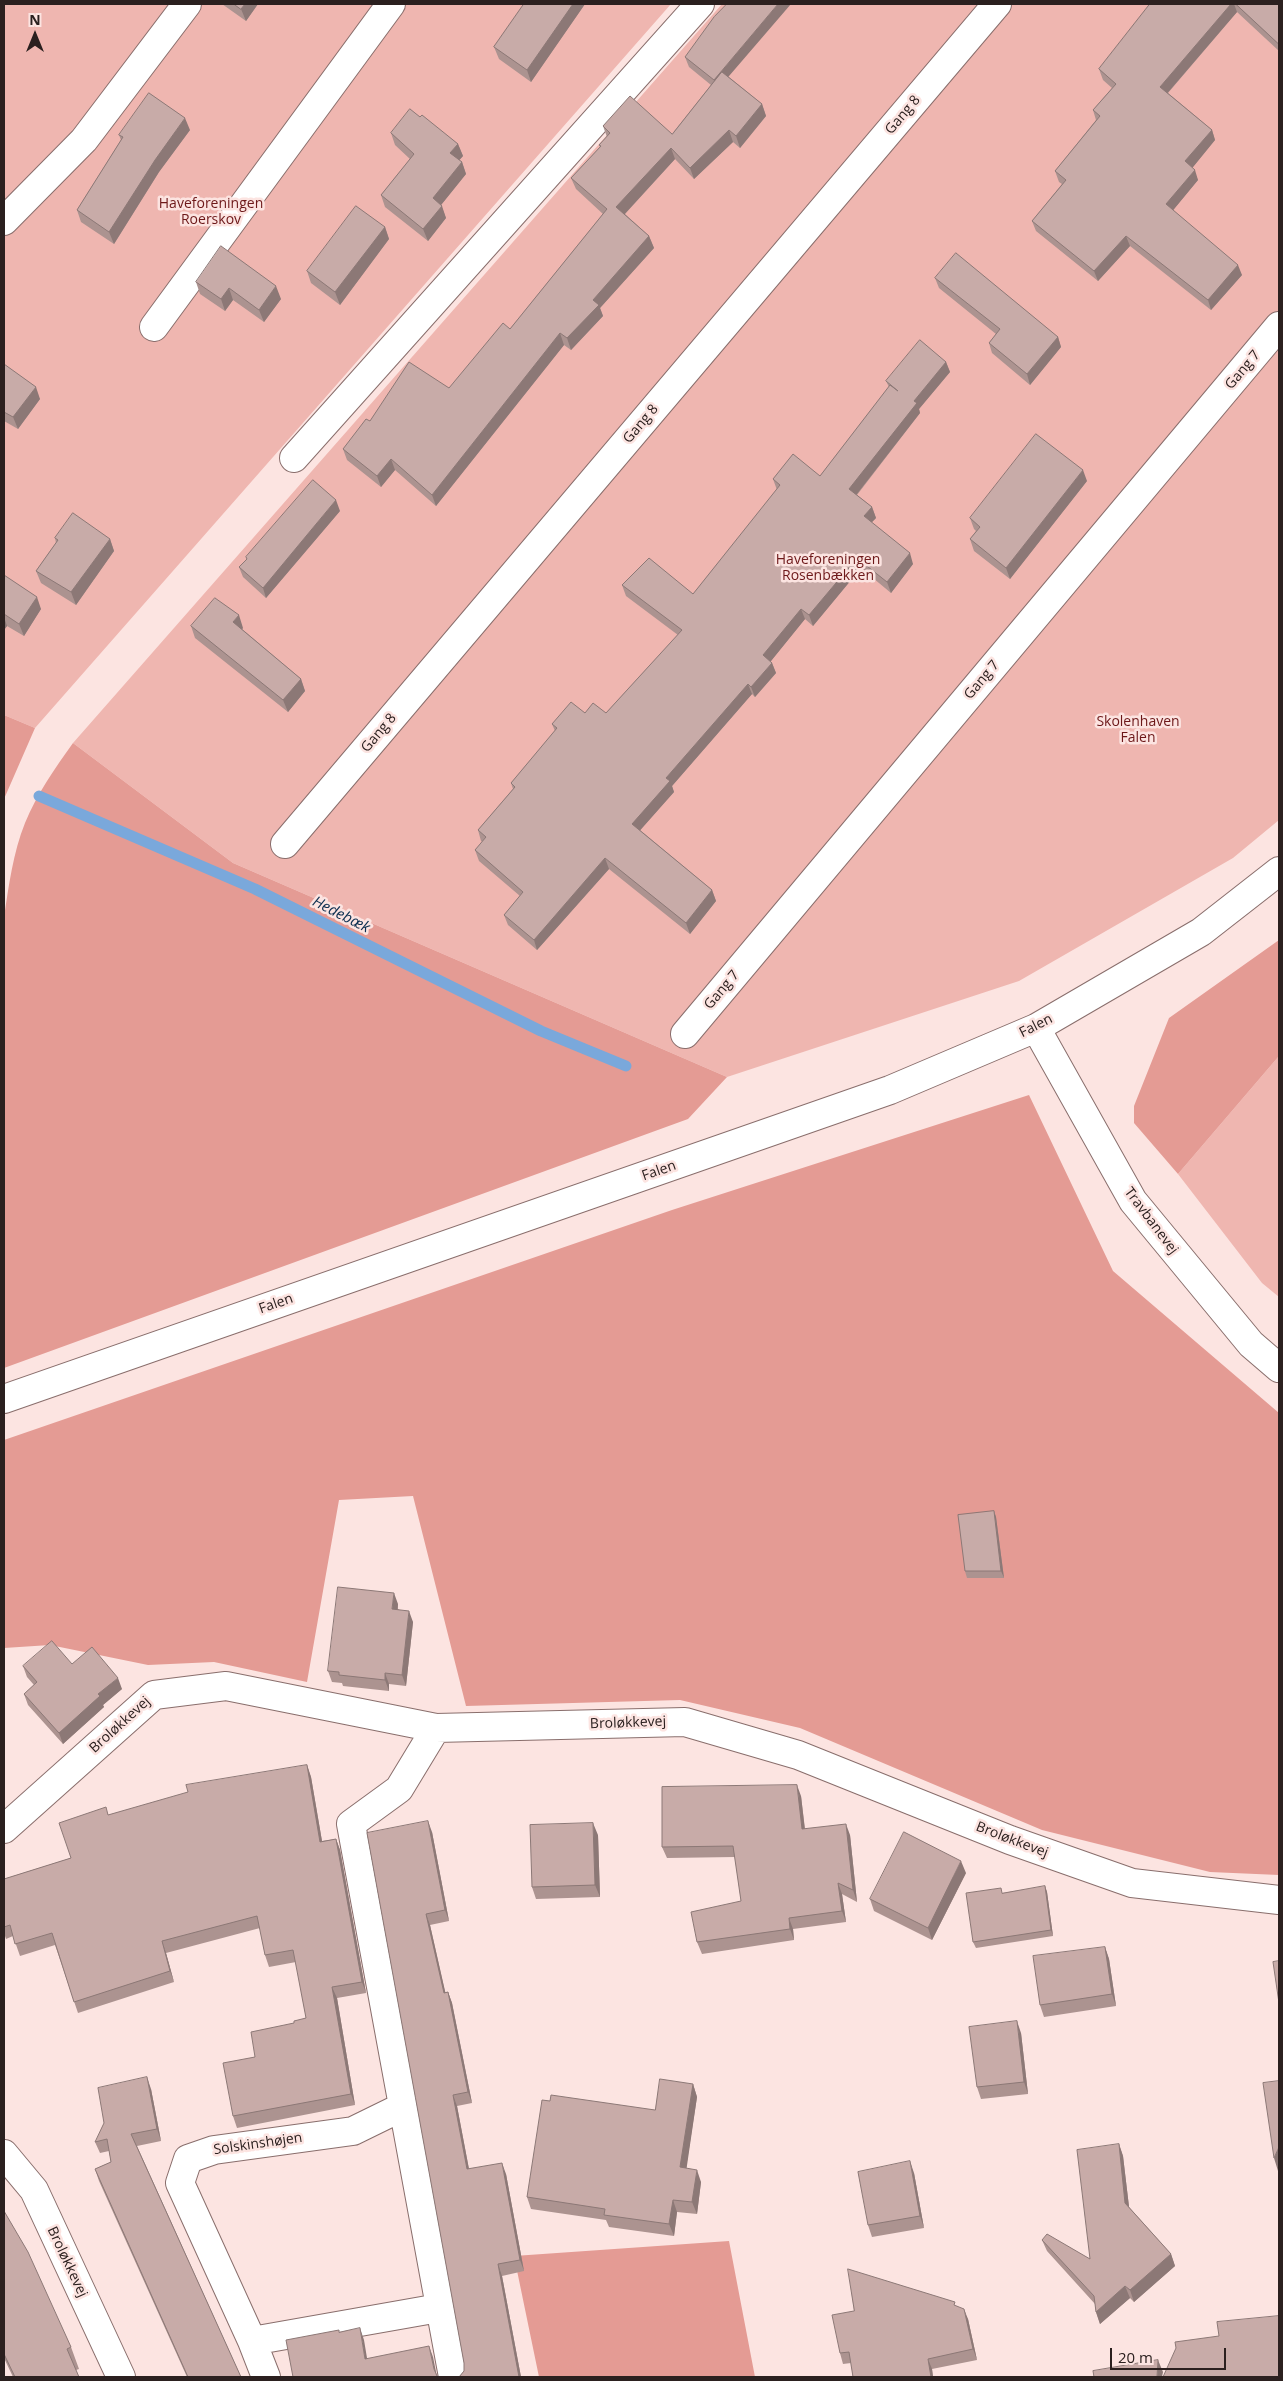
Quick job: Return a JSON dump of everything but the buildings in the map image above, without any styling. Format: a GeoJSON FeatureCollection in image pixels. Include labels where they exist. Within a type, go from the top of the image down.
{"type":"FeatureCollection","features":[{"type":"Feature","properties":{"kind":"street"},"geometry":{"type":"LineString","coordinates":[[4,221],[84,140],[187,4]]}},
{"type":"Feature","properties":{"kind":"street"},"geometry":{"type":"LineString","coordinates":[[154,327],[390,4]]}},
{"type":"Feature","properties":{"kind":"street"},"geometry":{"type":"LineString","coordinates":[[294,458],[700,4]]}},
{"type":"Feature","properties":{"kind":"street","name":"Gang 8"},"geometry":{"type":"LineString","coordinates":[[284,844],[997,4]]}},
{"type":"Feature","properties":{"kind":"street","name":"Gang 7"},"geometry":{"type":"LineString","coordinates":[[685,1034],[1279,326]]}},
{"type":"Feature","properties":{"kind":"street","name":"Falen"},"geometry":{"type":"LineString","coordinates":[[4,1398],[890,1090],[1036,1028],[1201,932],[1279,871]]}},
{"type":"Feature","properties":{"kind":"street","name":"Travbanevej"},"geometry":{"type":"LineString","coordinates":[[1036,1028],[1133,1201],[1251,1344],[1279,1368]]}},
{"type":"Feature","properties":{"kind":"street","name":"Broløkkevej"},"geometry":{"type":"LineString","coordinates":[[4,1829],[154,1694],[226,1686],[436,1728],[685,1722],[798,1755],[1010,1840],[1132,1883],[1279,1900]]}},
{"type":"Feature","properties":{"kind":"street"},"geometry":{"type":"LineString","coordinates":[[436,1728],[399,1789],[351,1824],[452,2377]]}},
{"type":"Feature","properties":{"kind":"street","name":"Solskinshøjen"},"geometry":{"type":"LineString","coordinates":[[266,2377],[252,2341],[180,2183],[188,2159],[214,2150],[353,2131],[402,2107]]}},
{"type":"Feature","properties":{"kind":"street","name":"Broløkkevej"},"geometry":{"type":"LineString","coordinates":[[4,2154],[34,2190],[120,2377]]}},
{"type":"Feature","properties":{"kind":"street"},"geometry":{"type":"LineString","coordinates":[[252,2341],[439,2308]]}},
{"type":"Feature","properties":{"kind":"green space","name":"Haveforeningen Roerskov"},"geometry":{"type":"Polygon","coordinates":[[[4,4],[671,4],[35,728],[4,715],[4,4]]]}},
{"type":"Feature","properties":{"kind":"green space","name":"Haveforeningen Rosenbækken"},"geometry":{"type":"Polygon","coordinates":[[[722,4],[1279,4],[1279,820],[1233,858],[1019,981],[727,1077],[233,863],[73,743],[722,4]]]}},
{"type":"Feature","properties":{"kind":"green space"},"geometry":{"type":"Polygon","coordinates":[[[1279,1056],[1279,1297],[1262,1283],[1178,1174],[1279,1056]]]}},
{"type":"Feature","properties":{"kind":"shaded area"},"geometry":{"type":"Polygon","coordinates":[[[4,715],[35,728],[4,799],[4,715]]]}},
{"type":"Feature","properties":{"kind":"shaded area"},"geometry":{"type":"Polygon","coordinates":[[[73,743],[233,863],[727,1077],[688,1119],[4,1368],[4,917],[14,857],[25,823],[53,772],[73,743]]]}},
{"type":"Feature","properties":{"kind":"shaded area"},"geometry":{"type":"Polygon","coordinates":[[[1279,940],[1279,1056],[1178,1174],[1134,1123],[1134,1106],[1169,1018],[1279,940]]]}},
{"type":"Feature","properties":{"kind":"shaded area"},"geometry":{"type":"Polygon","coordinates":[[[1029,1095],[1113,1271],[1279,1413],[1279,1875],[1210,1872],[1042,1830],[800,1728],[680,1700],[466,1706],[413,1496],[339,1500],[307,1682],[214,1662],[148,1665],[50,1645],[4,1648],[4,1440],[672,1210],[1029,1095]]]}},
{"type":"Feature","properties":{"kind":"shaded area"},"geometry":{"type":"Polygon","coordinates":[[[729,2241],[755,2377],[539,2377],[514,2256],[729,2241]]]}},
{"type":"Feature","properties":{"kind":"waterway","name":"Hedebæk"},"geometry":{"type":"LineString","coordinates":[[39,796],[255,889],[541,1031],[626,1066]]}},
{"type":"Feature","properties":{"kind":"park label","name":"Skolenhaven Falen"},"geometry":{"type":"Point","coordinates":[1138,730]}}]}
